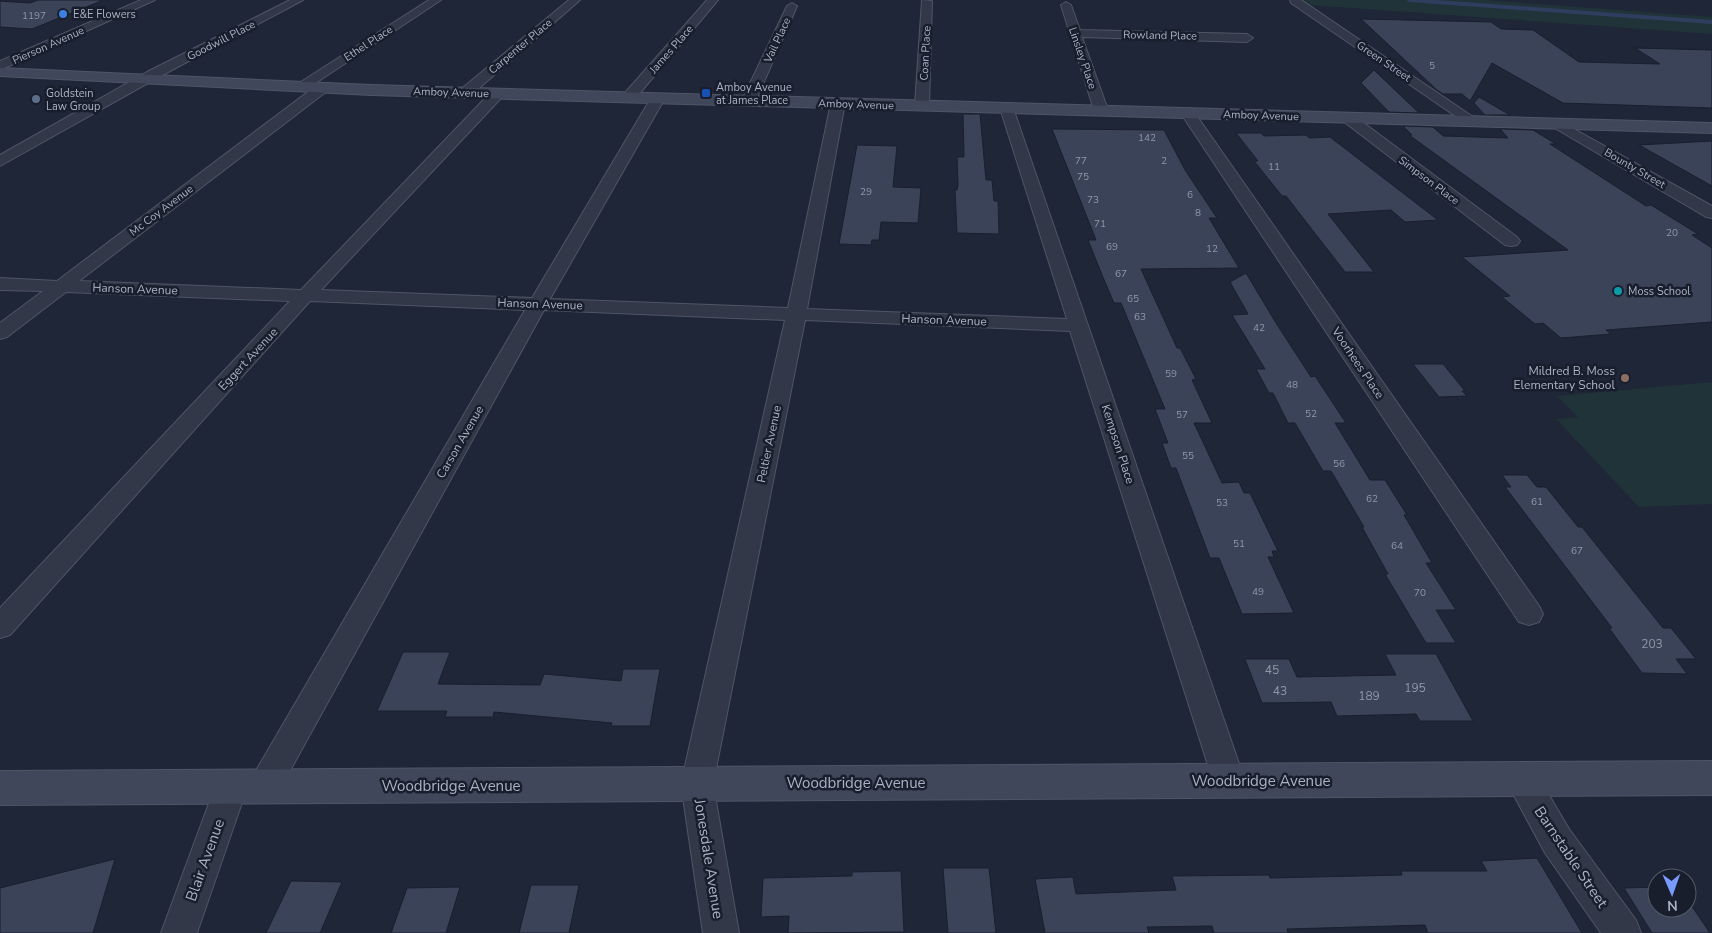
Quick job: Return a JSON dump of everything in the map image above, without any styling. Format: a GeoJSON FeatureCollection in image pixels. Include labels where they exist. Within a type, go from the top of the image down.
{"type":"FeatureCollection","features":[{"type":"Feature","properties":{"kind":"street","name":"Pierson Avenue"},"geometry":{"type":"LineString","coordinates":[[0,66],[150,0]]}},
{"type":"Feature","properties":{"kind":"street","name":"Goodwill Place"},"geometry":{"type":"LineString","coordinates":[[0,161],[144,79],[298,0]]}},
{"type":"Feature","properties":{"kind":"street","name":"Ethel Place"},"geometry":{"type":"LineString","coordinates":[[300,87],[436,0]]}},
{"type":"Feature","properties":{"kind":"street","name":"Carpenter Place"},"geometry":{"type":"LineString","coordinates":[[465,93],[575,0]]}},
{"type":"Feature","properties":{"kind":"street","name":"James Place"},"geometry":{"type":"LineString","coordinates":[[629,97],[713,0]]}},
{"type":"Feature","properties":{"kind":"street","name":"Green Street"},"geometry":{"type":"LineString","coordinates":[[1295,0],[1472,121]]}},
{"type":"Feature","properties":{"kind":"street","name":"Coan Place"},"geometry":{"type":"LineString","coordinates":[[922,105],[928,1]]}},
{"type":"Feature","properties":{"kind":"street","name":"Linsley Place"},"geometry":{"type":"LineString","coordinates":[[1066,5],[1101,110]]}},
{"type":"Feature","properties":{"kind":"street","name":"Vail Place"},"geometry":{"type":"LineString","coordinates":[[749,100],[792,6]]}},
{"type":"Feature","properties":{"kind":"street","name":"Rowland Place"},"geometry":{"type":"LineString","coordinates":[[1074,33],[1247,38]]}},
{"type":"Feature","properties":{"kind":"street","name":"Amboy Avenue"},"geometry":{"type":"LineString","coordinates":[[0,72],[465,93],[1712,128]]}},
{"type":"Feature","properties":{"kind":"street","name":"Mc Coy Avenue"},"geometry":{"type":"LineString","coordinates":[[0,333],[322,88]]}},
{"type":"Feature","properties":{"kind":"street","name":"Eggert Avenue"},"geometry":{"type":"LineString","coordinates":[[0,626],[306,295],[498,94]]}},
{"type":"Feature","properties":{"kind":"street","name":"Carson Avenue"},"geometry":{"type":"LineString","coordinates":[[247,787],[538,304],[658,98]]}},
{"type":"Feature","properties":{"kind":"street","name":"Peltier Avenue"},"geometry":{"type":"LineString","coordinates":[[697,784],[796,315],[838,103]]}},
{"type":"Feature","properties":{"kind":"street","name":"Kempson Place"},"geometry":{"type":"LineString","coordinates":[[1007,108],[1229,781]]}},
{"type":"Feature","properties":{"kind":"street","name":"Voorhees Place"},"geometry":{"type":"LineString","coordinates":[[1187,112],[1529,614]]}},
{"type":"Feature","properties":{"kind":"street","name":"Simpson Place"},"geometry":{"type":"LineString","coordinates":[[1348,118],[1511,241]]}},
{"type":"Feature","properties":{"kind":"street","name":"Bounty Street"},"geometry":{"type":"LineString","coordinates":[[1558,124],[1712,213]]}},
{"type":"Feature","properties":{"kind":"street","name":"Hanson Avenue"},"geometry":{"type":"LineString","coordinates":[[0,284],[1079,325]]}},
{"type":"Feature","properties":{"kind":"street","name":"Woodbridge Avenue"},"geometry":{"type":"LineString","coordinates":[[0,788],[1712,778]]}},
{"type":"Feature","properties":{"kind":"street","name":"Barnstable Street"},"geometry":{"type":"LineString","coordinates":[[1522,779],[1557,841],[1623,933]]}},
{"type":"Feature","properties":{"kind":"street","name":"Jonesdale Avenue"},"geometry":{"type":"LineString","coordinates":[[697,784],[721,933]]}},
{"type":"Feature","properties":{"kind":"street","name":"Blair Avenue"},"geometry":{"type":"LineString","coordinates":[[179,933],[247,787]]}},
{"type":"Feature","properties":{"kind":"green space"},"geometry":{"type":"Polygon","coordinates":[[[1290,0],[1483,0],[1712,17],[1712,34],[1296,4],[1290,0]]]}},
{"type":"Feature","properties":{"kind":"green space"},"geometry":{"type":"Polygon","coordinates":[[[1712,382],[1712,504],[1639,507],[1556,419],[1578,417],[1557,396],[1712,382]]]}},
{"type":"Feature","properties":{"kind":"building"},"geometry":{"type":"Polygon","coordinates":[[[38,0],[101,1],[32,29],[0,27],[0,1],[30,3],[38,0]]]}},
{"type":"Feature","properties":{"kind":"building"},"geometry":{"type":"Polygon","coordinates":[[[1361,19],[1491,22],[1501,29],[1533,30],[1579,62],[1660,64],[1635,48],[1712,50],[1712,108],[1563,103],[1492,63],[1470,101],[1462,94],[1443,94],[1437,90],[1361,19]]]}},
{"type":"Feature","properties":{"kind":"building"},"geometry":{"type":"Polygon","coordinates":[[[1374,70],[1419,113],[1389,112],[1361,83],[1374,70]]]}},
{"type":"Feature","properties":{"kind":"building"},"geometry":{"type":"Polygon","coordinates":[[[1479,97],[1510,115],[1485,115],[1474,103],[1479,97]]]}},
{"type":"Feature","properties":{"kind":"building"},"geometry":{"type":"Polygon","coordinates":[[[963,114],[980,114],[986,180],[992,180],[994,201],[998,201],[999,234],[957,233],[955,190],[957,190],[958,185],[957,157],[964,157],[963,114]]]}},
{"type":"Feature","properties":{"kind":"building"},"geometry":{"type":"Polygon","coordinates":[[[1403,126],[1433,127],[1443,136],[1508,138],[1500,129],[1533,130],[1556,144],[1550,144],[1646,206],[1651,205],[1698,234],[1692,235],[1712,248],[1712,322],[1606,330],[1611,334],[1561,338],[1543,323],[1535,324],[1502,297],[1510,296],[1462,257],[1568,250],[1409,135],[1412,135],[1403,126]]]}},
{"type":"Feature","properties":{"kind":"building"},"geometry":{"type":"Polygon","coordinates":[[[1052,129],[1164,130],[1185,170],[1217,218],[1209,218],[1239,268],[1141,269],[1177,348],[1180,348],[1196,379],[1192,380],[1212,423],[1194,423],[1222,483],[1239,482],[1244,493],[1250,493],[1278,551],[1272,551],[1274,557],[1268,557],[1294,613],[1242,614],[1219,558],[1210,558],[1176,468],[1171,468],[1162,443],[1168,443],[1155,409],[1165,409],[1121,303],[1114,303],[1102,275],[1088,240],[1096,240],[1052,129]]]}},
{"type":"Feature","properties":{"kind":"building"},"geometry":{"type":"Polygon","coordinates":[[[1236,133],[1261,133],[1264,136],[1306,135],[1309,138],[1330,137],[1438,220],[1405,222],[1391,210],[1328,214],[1374,272],[1345,272],[1286,196],[1282,196],[1254,161],[1258,161],[1236,133]]]}},
{"type":"Feature","properties":{"kind":"building"},"geometry":{"type":"Polygon","coordinates":[[[1712,141],[1712,186],[1639,145],[1712,141]]]}},
{"type":"Feature","properties":{"kind":"building"},"geometry":{"type":"Polygon","coordinates":[[[857,145],[897,146],[893,187],[921,188],[918,223],[881,222],[879,240],[872,240],[871,245],[839,244],[857,145]]]}},
{"type":"Feature","properties":{"kind":"building"},"geometry":{"type":"Polygon","coordinates":[[[1246,273],[1311,377],[1315,376],[1346,423],[1335,423],[1370,480],[1385,480],[1407,515],[1404,515],[1432,563],[1426,563],[1456,610],[1436,610],[1456,643],[1426,643],[1385,574],[1388,574],[1362,527],[1364,527],[1331,471],[1323,471],[1295,423],[1288,423],[1273,393],[1269,393],[1256,369],[1265,369],[1232,315],[1248,314],[1230,282],[1246,273]]]}},
{"type":"Feature","properties":{"kind":"building"},"geometry":{"type":"Polygon","coordinates":[[[1413,364],[1443,364],[1467,396],[1439,397],[1413,364]]]}},
{"type":"Feature","properties":{"kind":"building"},"geometry":{"type":"Polygon","coordinates":[[[1502,475],[1527,475],[1537,487],[1546,487],[1578,527],[1582,527],[1663,628],[1671,628],[1696,659],[1676,659],[1687,674],[1642,673],[1609,628],[1612,628],[1505,487],[1511,487],[1502,475]]]}},
{"type":"Feature","properties":{"kind":"building"},"geometry":{"type":"Polygon","coordinates":[[[403,652],[450,652],[438,684],[540,685],[544,674],[621,681],[623,669],[660,669],[650,726],[611,726],[612,723],[494,712],[493,717],[445,717],[447,711],[377,711],[403,652]]]}},
{"type":"Feature","properties":{"kind":"building"},"geometry":{"type":"Polygon","coordinates":[[[1385,654],[1436,654],[1473,721],[1420,721],[1416,714],[1337,716],[1331,702],[1262,703],[1245,659],[1289,659],[1297,677],[1396,675],[1385,654]]]}},
{"type":"Feature","properties":{"kind":"building"},"geometry":{"type":"Polygon","coordinates":[[[1537,858],[1582,933],[1428,933],[1425,925],[1287,929],[1288,933],[1214,933],[1212,926],[1147,927],[1149,933],[1045,933],[1035,879],[1073,877],[1076,894],[1176,890],[1172,876],[1269,875],[1270,878],[1402,875],[1401,871],[1487,871],[1481,861],[1537,858]]]}},
{"type":"Feature","properties":{"kind":"building"},"geometry":{"type":"Polygon","coordinates":[[[115,859],[93,933],[0,933],[0,888],[115,859]]]}},
{"type":"Feature","properties":{"kind":"building"},"geometry":{"type":"Polygon","coordinates":[[[943,868],[989,868],[996,933],[948,933],[943,868]]]}},
{"type":"Feature","properties":{"kind":"building"},"geometry":{"type":"Polygon","coordinates":[[[901,871],[904,932],[788,933],[789,916],[761,917],[763,878],[852,876],[852,872],[901,871]]]}},
{"type":"Feature","properties":{"kind":"building"},"geometry":{"type":"Polygon","coordinates":[[[291,881],[342,882],[320,933],[266,933],[291,881]]]}},
{"type":"Feature","properties":{"kind":"building"},"geometry":{"type":"Polygon","coordinates":[[[531,885],[579,885],[569,933],[519,933],[531,885]]]}},
{"type":"Feature","properties":{"kind":"building"},"geometry":{"type":"Polygon","coordinates":[[[460,887],[446,933],[391,933],[407,888],[460,887]]]}},
{"type":"Feature","properties":{"kind":"building"},"geometry":{"type":"Polygon","coordinates":[[[1647,887],[1647,918],[1697,918],[1697,914],[1710,933],[1652,933],[1624,888],[1647,887]]]}},
{"type":"Feature","properties":{"kind":"waterway"},"geometry":{"type":"LineString","coordinates":[[1409,0],[1712,22]]}},
{"type":"Feature","properties":{"kind":"place","name":"E&E Flowers"},"geometry":{"type":"Point","coordinates":[63,14]}},
{"type":"Feature","properties":{"kind":"place","name":"Amboy Avenue at James Place"},"geometry":{"type":"Point","coordinates":[706,93]}},
{"type":"Feature","properties":{"kind":"place","name":"Goldstein Law Group"},"geometry":{"type":"Point","coordinates":[36,99]}},
{"type":"Feature","properties":{"kind":"place","name":"Moss School"},"geometry":{"type":"Point","coordinates":[1618,291]}},
{"type":"Feature","properties":{"kind":"place","name":"Mildred B. Moss Elementary School"},"geometry":{"type":"Point","coordinates":[1625,378]}}]}
